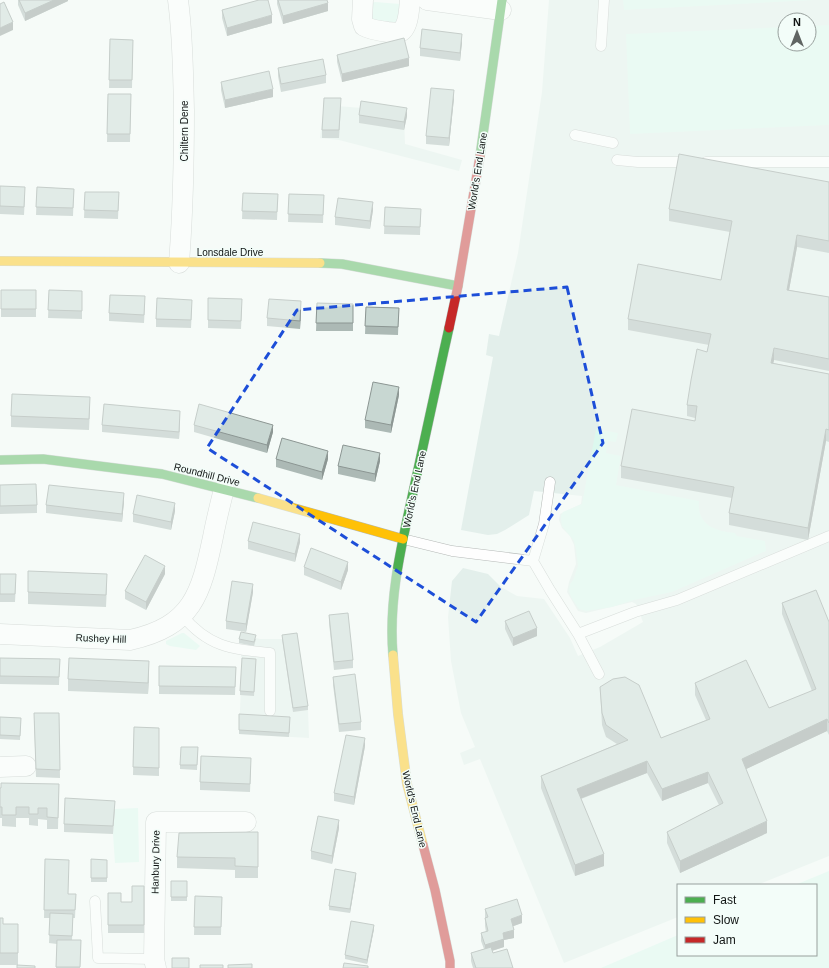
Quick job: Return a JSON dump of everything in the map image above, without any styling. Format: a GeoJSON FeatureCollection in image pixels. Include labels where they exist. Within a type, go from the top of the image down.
{"type":"FeatureCollection","features":[{"type":"Feature","properties":{"kind":"street","name":"Chiltern Dene"},"geometry":{"type":"LineString","coordinates":[[178,0],[182,36],[184,158],[183,205],[179,263]]}},
{"type":"Feature","properties":{"kind":"street"},"geometry":{"type":"LineString","coordinates":[[363,0],[362,19],[364,26],[377,31],[397,33],[403,30],[406,25],[410,0]]}},
{"type":"Feature","properties":{"kind":"street","name":"World's End Lane"},"geometry":{"type":"LineString","coordinates":[[427,0],[501,5],[478,169],[458,286],[403,539],[392,605],[392,627],[398,714],[407,784],[438,901],[450,961],[450,968]]}},
{"type":"Feature","properties":{"kind":"street","name":"Lonsdale Drive"},"geometry":{"type":"LineString","coordinates":[[0,261],[342,264],[458,286]]}},
{"type":"Feature","properties":{"kind":"street","name":"Roundhill Drive"},"geometry":{"type":"LineString","coordinates":[[0,460],[43,458],[162,474],[224,489],[403,539]]}},
{"type":"Feature","properties":{"kind":"street","name":"Rushey Hill"},"geometry":{"type":"LineString","coordinates":[[0,634],[130,640],[161,630],[182,615],[192,603],[202,581],[224,489]]}},
{"type":"Feature","properties":{"kind":"street"},"geometry":{"type":"LineString","coordinates":[[0,767],[26,766]]}},
{"type":"Feature","properties":{"kind":"street","name":"Hanbury Drive"},"geometry":{"type":"LineString","coordinates":[[155,964],[156,822],[246,822]]}},
{"type":"Feature","properties":{"kind":"lane"},"geometry":{"type":"LineString","coordinates":[[601,46],[604,0]]}},
{"type":"Feature","properties":{"kind":"lane"},"geometry":{"type":"LineString","coordinates":[[575,135],[613,143]]}},
{"type":"Feature","properties":{"kind":"lane"},"geometry":{"type":"LineString","coordinates":[[616,160],[638,162],[829,162]]}},
{"type":"Feature","properties":{"kind":"lane"},"geometry":{"type":"LineString","coordinates":[[550,482],[544,524],[533,561],[578,634],[599,674]]}},
{"type":"Feature","properties":{"kind":"lane"},"geometry":{"type":"LineString","coordinates":[[578,634],[635,612],[677,600],[829,536]]}},
{"type":"Feature","properties":{"kind":"lane"},"geometry":{"type":"LineString","coordinates":[[403,539],[452,551],[533,561]]}},
{"type":"Feature","properties":{"kind":"lane"},"geometry":{"type":"LineString","coordinates":[[182,615],[198,632],[216,643],[233,649],[270,653],[270,711]]}},
{"type":"Feature","properties":{"kind":"lane"},"geometry":{"type":"LineString","coordinates":[[95,901],[98,958],[155,964]]}},
{"type":"Feature","properties":{"kind":"highlighted area"},"geometry":{"type":"Polygon","coordinates":[[[567,287],[603,443],[476,622],[207,448],[297,310],[567,287]]]}},
{"type":"Feature","properties":{"kind":"shaded area"},"geometry":{"type":"Polygon","coordinates":[[[549,0],[829,0],[829,856],[759,884],[677,884],[677,917],[564,963],[480,759],[464,765],[460,753],[475,747],[461,713],[451,661],[448,617],[452,581],[463,568],[488,574],[501,587],[517,596],[544,599],[570,638],[578,656],[600,647],[643,622],[636,604],[632,602],[586,613],[578,611],[567,592],[576,564],[574,545],[570,536],[562,528],[559,520],[560,514],[581,504],[582,496],[534,491],[529,515],[505,530],[497,534],[488,535],[461,530],[493,357],[486,355],[489,334],[499,336],[518,253],[542,92],[549,0]]]}},
{"type":"Feature","properties":{"kind":"shaded area"},"geometry":{"type":"Polygon","coordinates":[[[324,105],[362,108],[404,115],[405,144],[462,160],[459,171],[339,140],[320,138],[324,105]]]}},
{"type":"Feature","properties":{"kind":"shaded area"},"geometry":{"type":"Polygon","coordinates":[[[241,634],[260,639],[297,637],[308,710],[309,738],[239,734],[242,662],[239,643],[241,634]]]}},
{"type":"Feature","properties":{"kind":"green space"},"geometry":{"type":"Polygon","coordinates":[[[623,0],[815,0],[624,10],[623,0]]]}},
{"type":"Feature","properties":{"kind":"green space"},"geometry":{"type":"Polygon","coordinates":[[[372,3],[400,4],[400,24],[371,23],[372,3]]]}},
{"type":"Feature","properties":{"kind":"green space"},"geometry":{"type":"Polygon","coordinates":[[[829,25],[829,125],[630,134],[626,34],[777,27],[777,52],[817,52],[817,26],[829,25]]]}},
{"type":"Feature","properties":{"kind":"green space"},"geometry":{"type":"Polygon","coordinates":[[[596,429],[618,433],[616,442],[608,441],[606,453],[621,456],[616,485],[699,501],[701,516],[709,525],[721,531],[735,533],[737,536],[765,541],[766,551],[672,592],[634,600],[612,607],[586,611],[579,609],[569,591],[570,584],[578,566],[576,550],[574,541],[562,526],[561,516],[563,512],[582,504],[596,429]]]}},
{"type":"Feature","properties":{"kind":"green space"},"geometry":{"type":"Polygon","coordinates":[[[182,633],[200,646],[196,650],[166,644],[166,641],[182,633]]]}},
{"type":"Feature","properties":{"kind":"green space"},"geometry":{"type":"Polygon","coordinates":[[[138,808],[139,862],[115,863],[113,834],[115,809],[138,808]]]}},
{"type":"Feature","properties":{"kind":"green space"},"geometry":{"type":"Polygon","coordinates":[[[829,871],[829,968],[601,968],[677,935],[677,956],[817,956],[817,884],[797,884],[829,871]]]}},
{"type":"Feature","properties":{"kind":"building"},"geometry":{"type":"Polygon","coordinates":[[[19,0],[54,0],[25,13],[19,0]]]}},
{"type":"Feature","properties":{"kind":"building"},"geometry":{"type":"Polygon","coordinates":[[[259,0],[268,0],[272,15],[227,28],[222,10],[259,0]]]}},
{"type":"Feature","properties":{"kind":"building"},"geometry":{"type":"Polygon","coordinates":[[[278,0],[327,0],[328,3],[283,16],[278,0]]]}},
{"type":"Feature","properties":{"kind":"building"},"geometry":{"type":"Polygon","coordinates":[[[4,2],[13,22],[0,28],[0,4],[4,2]]]}},
{"type":"Feature","properties":{"kind":"building"},"geometry":{"type":"Polygon","coordinates":[[[422,29],[462,34],[460,53],[420,48],[422,29]]]}},
{"type":"Feature","properties":{"kind":"building"},"geometry":{"type":"Polygon","coordinates":[[[404,38],[409,58],[342,74],[337,55],[404,38]]]}},
{"type":"Feature","properties":{"kind":"building"},"geometry":{"type":"Polygon","coordinates":[[[110,39],[133,40],[132,80],[109,80],[110,39]]]}},
{"type":"Feature","properties":{"kind":"building"},"geometry":{"type":"Polygon","coordinates":[[[323,59],[326,75],[281,84],[278,68],[323,59]]]}},
{"type":"Feature","properties":{"kind":"building"},"geometry":{"type":"Polygon","coordinates":[[[269,71],[273,89],[225,100],[221,82],[269,71]]]}},
{"type":"Feature","properties":{"kind":"building"},"geometry":{"type":"Polygon","coordinates":[[[431,88],[454,90],[449,138],[426,136],[431,88]]]}},
{"type":"Feature","properties":{"kind":"building"},"geometry":{"type":"Polygon","coordinates":[[[108,94],[131,94],[130,134],[107,134],[108,94]]]}},
{"type":"Feature","properties":{"kind":"building"},"geometry":{"type":"Polygon","coordinates":[[[324,98],[341,98],[339,130],[322,130],[324,98]]]}},
{"type":"Feature","properties":{"kind":"building"},"geometry":{"type":"Polygon","coordinates":[[[361,101],[407,108],[404,122],[359,115],[361,101]]]}},
{"type":"Feature","properties":{"kind":"building"},"geometry":{"type":"Polygon","coordinates":[[[679,154],[829,182],[829,241],[797,235],[787,290],[829,297],[829,359],[774,348],[771,363],[829,374],[829,430],[826,429],[808,528],[729,513],[734,487],[621,466],[632,409],[695,421],[697,406],[687,405],[691,380],[697,349],[707,352],[711,334],[628,319],[638,264],[721,280],[732,221],[669,209],[679,154]]]}},
{"type":"Feature","properties":{"kind":"building"},"geometry":{"type":"Polygon","coordinates":[[[0,186],[25,187],[24,207],[0,206],[0,186]]]}},
{"type":"Feature","properties":{"kind":"building"},"geometry":{"type":"Polygon","coordinates":[[[37,187],[74,189],[73,208],[36,207],[37,187]]]}},
{"type":"Feature","properties":{"kind":"building"},"geometry":{"type":"Polygon","coordinates":[[[85,192],[119,192],[118,211],[84,210],[85,192]]]}},
{"type":"Feature","properties":{"kind":"building"},"geometry":{"type":"Polygon","coordinates":[[[243,193],[278,194],[277,212],[242,211],[243,193]]]}},
{"type":"Feature","properties":{"kind":"building"},"geometry":{"type":"Polygon","coordinates":[[[289,194],[324,195],[323,215],[288,214],[289,194]]]}},
{"type":"Feature","properties":{"kind":"building"},"geometry":{"type":"Polygon","coordinates":[[[338,198],[373,202],[370,221],[335,217],[338,198]]]}},
{"type":"Feature","properties":{"kind":"building"},"geometry":{"type":"Polygon","coordinates":[[[385,207],[421,209],[420,227],[384,226],[385,207]]]}},
{"type":"Feature","properties":{"kind":"building"},"geometry":{"type":"Polygon","coordinates":[[[1,290],[36,290],[36,309],[1,309],[1,290]]]}},
{"type":"Feature","properties":{"kind":"building"},"geometry":{"type":"Polygon","coordinates":[[[49,290],[82,291],[82,311],[48,310],[49,290]]]}},
{"type":"Feature","properties":{"kind":"building"},"geometry":{"type":"Polygon","coordinates":[[[110,295],[145,296],[144,315],[109,313],[110,295]]]}},
{"type":"Feature","properties":{"kind":"building"},"geometry":{"type":"Polygon","coordinates":[[[157,298],[192,300],[191,320],[156,319],[157,298]]]}},
{"type":"Feature","properties":{"kind":"building"},"geometry":{"type":"Polygon","coordinates":[[[208,298],[242,299],[241,321],[208,320],[208,298]]]}},
{"type":"Feature","properties":{"kind":"building"},"geometry":{"type":"Polygon","coordinates":[[[269,299],[301,301],[300,321],[267,318],[269,299]]]}},
{"type":"Feature","properties":{"kind":"building"},"geometry":{"type":"Polygon","coordinates":[[[317,303],[353,304],[353,323],[316,323],[317,303]]]}},
{"type":"Feature","properties":{"kind":"building"},"geometry":{"type":"Polygon","coordinates":[[[366,307],[399,308],[398,327],[365,326],[366,307]]]}},
{"type":"Feature","properties":{"kind":"building"},"geometry":{"type":"Polygon","coordinates":[[[373,382],[399,387],[391,425],[365,420],[373,382]]]}},
{"type":"Feature","properties":{"kind":"building"},"geometry":{"type":"Polygon","coordinates":[[[12,394],[90,397],[89,419],[11,416],[12,394]]]}},
{"type":"Feature","properties":{"kind":"building"},"geometry":{"type":"Polygon","coordinates":[[[104,404],[180,411],[179,432],[102,425],[104,404]]]}},
{"type":"Feature","properties":{"kind":"building"},"geometry":{"type":"Polygon","coordinates":[[[199,404],[273,425],[267,445],[194,425],[199,404]]]}},
{"type":"Feature","properties":{"kind":"building"},"geometry":{"type":"Polygon","coordinates":[[[282,438],[328,451],[322,472],[276,459],[282,438]]]}},
{"type":"Feature","properties":{"kind":"building"},"geometry":{"type":"Polygon","coordinates":[[[343,445],[380,453],[375,474],[338,466],[343,445]]]}},
{"type":"Feature","properties":{"kind":"building"},"geometry":{"type":"Polygon","coordinates":[[[36,484],[37,505],[0,506],[0,485],[36,484]]]}},
{"type":"Feature","properties":{"kind":"building"},"geometry":{"type":"Polygon","coordinates":[[[49,485],[124,493],[122,514],[46,505],[49,485]]]}},
{"type":"Feature","properties":{"kind":"building"},"geometry":{"type":"Polygon","coordinates":[[[137,495],[175,503],[171,522],[133,514],[137,495]]]}},
{"type":"Feature","properties":{"kind":"building"},"geometry":{"type":"Polygon","coordinates":[[[253,522],[300,534],[295,554],[248,541],[253,522]]]}},
{"type":"Feature","properties":{"kind":"building"},"geometry":{"type":"Polygon","coordinates":[[[311,548],[348,562],[341,582],[304,567],[311,548]]]}},
{"type":"Feature","properties":{"kind":"building"},"geometry":{"type":"Polygon","coordinates":[[[145,555],[165,566],[146,602],[125,591],[145,555]]]}},
{"type":"Feature","properties":{"kind":"building"},"geometry":{"type":"Polygon","coordinates":[[[28,571],[107,574],[106,595],[28,592],[28,571]]]}},
{"type":"Feature","properties":{"kind":"building"},"geometry":{"type":"Polygon","coordinates":[[[0,574],[16,574],[15,594],[0,594],[0,574]]]}},
{"type":"Feature","properties":{"kind":"building"},"geometry":{"type":"Polygon","coordinates":[[[232,581],[253,584],[246,624],[226,621],[232,581]]]}},
{"type":"Feature","properties":{"kind":"building"},"geometry":{"type":"Polygon","coordinates":[[[816,590],[829,622],[829,723],[827,719],[742,759],[767,821],[680,861],[667,832],[723,803],[708,772],[662,789],[647,761],[577,789],[604,854],[575,865],[541,776],[628,740],[606,725],[602,713],[600,687],[613,679],[625,677],[639,685],[661,738],[710,719],[695,683],[746,660],[769,708],[816,689],[782,603],[816,590]]]}},
{"type":"Feature","properties":{"kind":"building"},"geometry":{"type":"Polygon","coordinates":[[[529,611],[537,628],[513,638],[505,621],[529,611]]]}},
{"type":"Feature","properties":{"kind":"building"},"geometry":{"type":"Polygon","coordinates":[[[348,613],[353,660],[334,662],[329,615],[348,613]]]}},
{"type":"Feature","properties":{"kind":"building"},"geometry":{"type":"Polygon","coordinates":[[[241,632],[256,635],[254,642],[239,639],[241,632]]]}},
{"type":"Feature","properties":{"kind":"building"},"geometry":{"type":"Polygon","coordinates":[[[297,633],[308,706],[293,708],[282,635],[297,633]]]}},
{"type":"Feature","properties":{"kind":"building"},"geometry":{"type":"Polygon","coordinates":[[[0,658],[60,659],[59,677],[0,676],[0,658]]]}},
{"type":"Feature","properties":{"kind":"building"},"geometry":{"type":"Polygon","coordinates":[[[69,658],[149,661],[148,683],[68,679],[69,658]]]}},
{"type":"Feature","properties":{"kind":"building"},"geometry":{"type":"Polygon","coordinates":[[[242,658],[256,659],[254,692],[240,691],[242,658]]]}},
{"type":"Feature","properties":{"kind":"building"},"geometry":{"type":"Polygon","coordinates":[[[159,666],[236,667],[235,687],[159,686],[159,666]]]}},
{"type":"Feature","properties":{"kind":"building"},"geometry":{"type":"Polygon","coordinates":[[[355,674],[361,722],[339,724],[333,677],[355,674]]]}},
{"type":"Feature","properties":{"kind":"building"},"geometry":{"type":"Polygon","coordinates":[[[34,713],[59,713],[60,770],[36,769],[34,713]]]}},
{"type":"Feature","properties":{"kind":"building"},"geometry":{"type":"Polygon","coordinates":[[[239,714],[290,717],[289,733],[239,730],[239,714]]]}},
{"type":"Feature","properties":{"kind":"building"},"geometry":{"type":"Polygon","coordinates":[[[0,717],[21,718],[20,736],[0,735],[0,717]]]}},
{"type":"Feature","properties":{"kind":"building"},"geometry":{"type":"Polygon","coordinates":[[[134,727],[159,728],[159,768],[133,767],[134,727]]]}},
{"type":"Feature","properties":{"kind":"building"},"geometry":{"type":"Polygon","coordinates":[[[346,735],[365,738],[354,797],[334,793],[346,735]]]}},
{"type":"Feature","properties":{"kind":"building"},"geometry":{"type":"Polygon","coordinates":[[[181,747],[198,747],[197,765],[180,765],[181,747]]]}},
{"type":"Feature","properties":{"kind":"building"},"geometry":{"type":"Polygon","coordinates":[[[201,756],[251,758],[250,784],[200,782],[201,756]]]}},
{"type":"Feature","properties":{"kind":"building"},"geometry":{"type":"Polygon","coordinates":[[[1,783],[59,784],[58,818],[47,817],[47,808],[38,808],[38,814],[29,814],[29,807],[16,807],[16,815],[2,815],[2,807],[0,807],[1,783]]]}},
{"type":"Feature","properties":{"kind":"building"},"geometry":{"type":"Polygon","coordinates":[[[65,798],[115,801],[113,826],[64,824],[65,798]]]}},
{"type":"Feature","properties":{"kind":"building"},"geometry":{"type":"Polygon","coordinates":[[[318,816],[339,820],[332,856],[311,851],[318,816]]]}},
{"type":"Feature","properties":{"kind":"building"},"geometry":{"type":"Polygon","coordinates":[[[258,832],[258,867],[235,866],[235,858],[177,857],[179,833],[258,832]]]}},
{"type":"Feature","properties":{"kind":"building"},"geometry":{"type":"Polygon","coordinates":[[[45,859],[69,860],[68,894],[76,894],[75,910],[44,910],[45,859]]]}},
{"type":"Feature","properties":{"kind":"building"},"geometry":{"type":"Polygon","coordinates":[[[91,859],[107,860],[107,878],[91,878],[91,859]]]}},
{"type":"Feature","properties":{"kind":"building"},"geometry":{"type":"Polygon","coordinates":[[[335,869],[356,873],[350,909],[329,906],[335,869]]]}},
{"type":"Feature","properties":{"kind":"building"},"geometry":{"type":"Polygon","coordinates":[[[171,881],[187,881],[187,897],[171,897],[171,881]]]}},
{"type":"Feature","properties":{"kind":"building"},"geometry":{"type":"Polygon","coordinates":[[[132,886],[144,886],[144,925],[108,925],[108,893],[121,893],[121,902],[132,902],[132,886]]]}},
{"type":"Feature","properties":{"kind":"building"},"geometry":{"type":"Polygon","coordinates":[[[195,896],[222,897],[221,927],[194,927],[195,896]]]}},
{"type":"Feature","properties":{"kind":"building"},"geometry":{"type":"Polygon","coordinates":[[[517,899],[522,915],[511,919],[514,930],[503,933],[504,939],[485,945],[481,933],[488,931],[485,918],[488,917],[485,909],[517,899]]]}},
{"type":"Feature","properties":{"kind":"building"},"geometry":{"type":"Polygon","coordinates":[[[50,913],[73,914],[72,936],[49,935],[50,913]]]}},
{"type":"Feature","properties":{"kind":"building"},"geometry":{"type":"Polygon","coordinates":[[[0,918],[3,918],[3,924],[18,924],[18,953],[0,953],[0,918]]]}},
{"type":"Feature","properties":{"kind":"building"},"geometry":{"type":"Polygon","coordinates":[[[351,921],[374,925],[367,960],[345,955],[351,921]]]}},
{"type":"Feature","properties":{"kind":"building"},"geometry":{"type":"Polygon","coordinates":[[[57,940],[81,940],[80,967],[56,967],[57,940]]]}},
{"type":"Feature","properties":{"kind":"building"},"geometry":{"type":"Polygon","coordinates":[[[491,947],[493,953],[507,949],[513,968],[476,968],[471,953],[491,947]]]}},
{"type":"Feature","properties":{"kind":"building"},"geometry":{"type":"Polygon","coordinates":[[[172,958],[189,958],[189,968],[172,968],[172,958]]]}},
{"type":"Feature","properties":{"kind":"building"},"geometry":{"type":"Polygon","coordinates":[[[344,963],[368,966],[368,968],[343,968],[344,963]]]}},
{"type":"Feature","properties":{"kind":"building"},"geometry":{"type":"Polygon","coordinates":[[[252,964],[252,968],[228,968],[228,965],[252,964]]]}},
{"type":"Feature","properties":{"kind":"building"},"geometry":{"type":"Polygon","coordinates":[[[17,965],[35,966],[35,968],[17,968],[17,965]]]}},
{"type":"Feature","properties":{"kind":"building"},"geometry":{"type":"Polygon","coordinates":[[[200,965],[223,965],[223,968],[200,968],[200,965]]]}},
{"type":"Feature","properties":{"kind":"traffic: fast"},"geometry":{"type":"LineString","coordinates":[[480,156],[502,0]]}},
{"type":"Feature","properties":{"kind":"traffic: fast"},"geometry":{"type":"LineString","coordinates":[[320,263],[342,264],[458,286]]}},
{"type":"Feature","properties":{"kind":"traffic: fast"},"geometry":{"type":"LineString","coordinates":[[393,655],[392,613],[397,571],[449,328]]}},
{"type":"Feature","properties":{"kind":"traffic: fast"},"geometry":{"type":"LineString","coordinates":[[0,460],[43,459],[162,474],[258,498]]}},
{"type":"Feature","properties":{"kind":"traffic: slow"},"geometry":{"type":"LineString","coordinates":[[0,261],[320,263]]}},
{"type":"Feature","properties":{"kind":"traffic: slow"},"geometry":{"type":"LineString","coordinates":[[258,498],[403,539]]}},
{"type":"Feature","properties":{"kind":"traffic: slow"},"geometry":{"type":"LineString","coordinates":[[393,655],[398,714],[407,784],[423,845]]}},
{"type":"Feature","properties":{"kind":"traffic: jam"},"geometry":{"type":"LineString","coordinates":[[449,328],[458,286],[480,156]]}},
{"type":"Feature","properties":{"kind":"traffic: jam"},"geometry":{"type":"LineString","coordinates":[[423,845],[435,890],[450,961],[450,968]]}}]}
